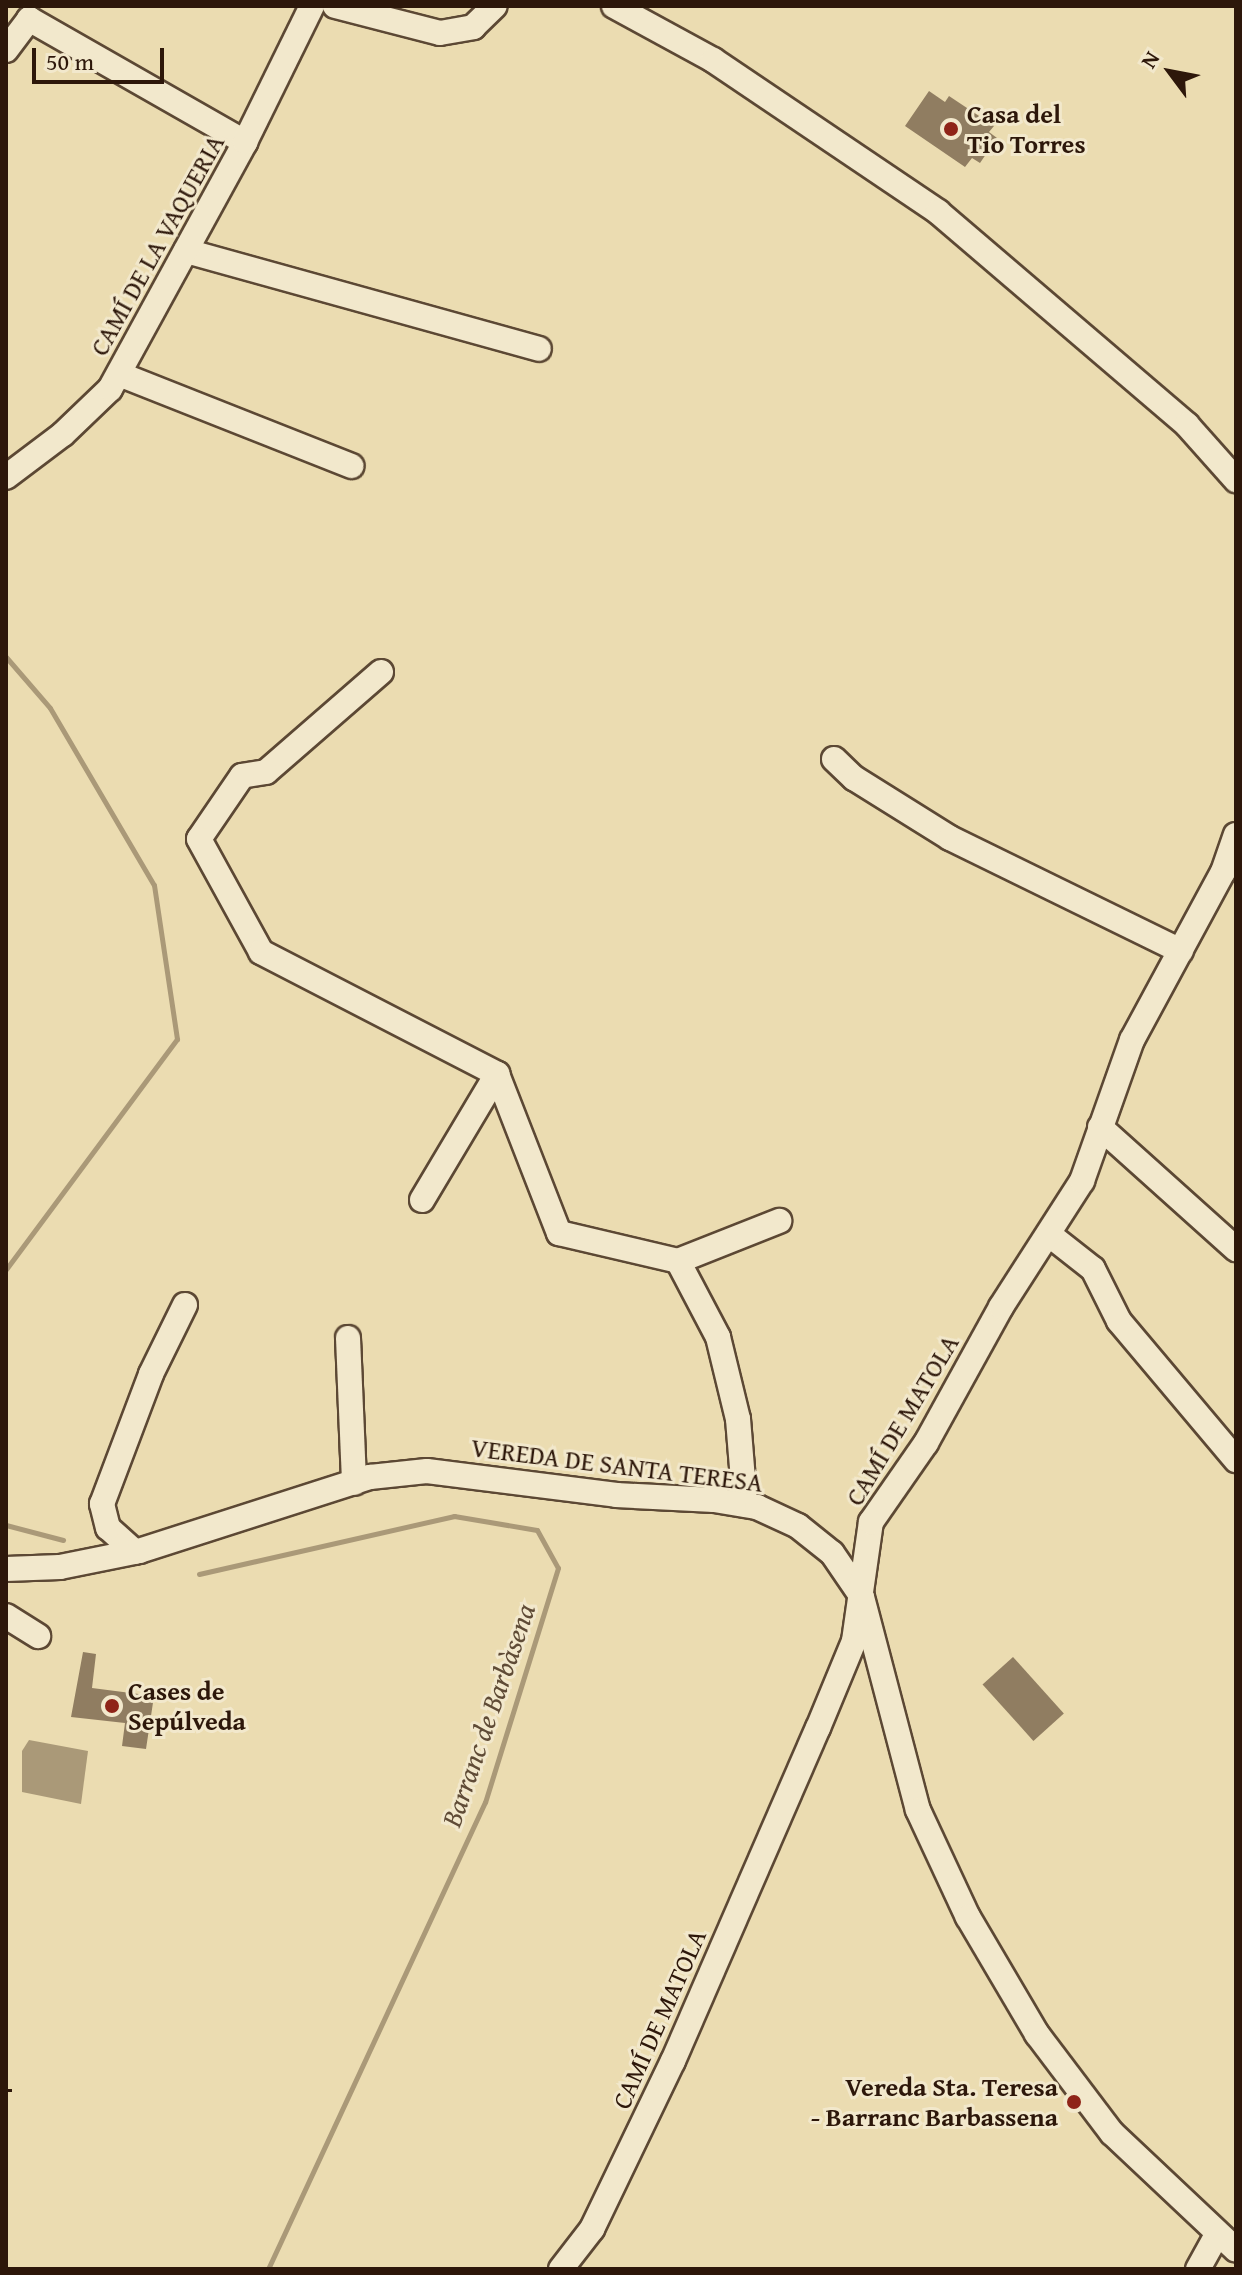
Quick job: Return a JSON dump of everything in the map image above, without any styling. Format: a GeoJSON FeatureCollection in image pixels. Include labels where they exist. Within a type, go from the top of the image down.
{"type":"FeatureCollection","features":[{"type":"Feature","properties":{"kind":"street","name":"CAMÍ DE LA VAQUERIA"},"geometry":{"type":"LineString","coordinates":[[6,477],[63,434],[119,374],[245,142],[312,6]]}},
{"type":"Feature","properties":{"kind":"street"},"geometry":{"type":"LineString","coordinates":[[335,6],[449,33],[473,27],[495,6]]}},
{"type":"Feature","properties":{"kind":"street"},"geometry":{"type":"LineString","coordinates":[[614,6],[713,60],[938,212],[1187,425],[1236,480]]}},
{"type":"Feature","properties":{"kind":"street"},"geometry":{"type":"LineString","coordinates":[[6,50],[29,19],[245,142]]}},
{"type":"Feature","properties":{"kind":"street"},"geometry":{"type":"LineString","coordinates":[[186,251],[539,349]]}},
{"type":"Feature","properties":{"kind":"street"},"geometry":{"type":"LineString","coordinates":[[119,374],[351,466]]}},
{"type":"Feature","properties":{"kind":"street"},"geometry":{"type":"LineString","coordinates":[[381,672],[266,772],[242,776],[199,839],[261,952],[497,1074],[559,1233],[678,1261],[779,1221]]}},
{"type":"Feature","properties":{"kind":"street"},"geometry":{"type":"LineString","coordinates":[[834,759],[854,778],[950,838],[1181,951]]}},
{"type":"Feature","properties":{"kind":"street","name":"CAMÍ DE MATOLA"},"geometry":{"type":"LineString","coordinates":[[561,2269],[592,2229],[666,2075],[818,1728],[854,1641],[857,1589],[871,1522],[926,1443],[1001,1307],[1051,1236],[1082,1181],[1132,1040],[1181,951],[1236,835]]}},
{"type":"Feature","properties":{"kind":"street"},"geometry":{"type":"LineString","coordinates":[[422,1200],[497,1074]]}},
{"type":"Feature","properties":{"kind":"street"},"geometry":{"type":"LineString","coordinates":[[1100,1127],[1236,1249]]}},
{"type":"Feature","properties":{"kind":"street"},"geometry":{"type":"LineString","coordinates":[[1051,1236],[1093,1269],[1119,1321],[1236,1460]]}},
{"type":"Feature","properties":{"kind":"street"},"geometry":{"type":"LineString","coordinates":[[678,1261],[718,1337],[738,1419],[745,1505]]}},
{"type":"Feature","properties":{"kind":"street"},"geometry":{"type":"LineString","coordinates":[[135,1552],[108,1528],[102,1504],[151,1374],[185,1305]]}},
{"type":"Feature","properties":{"kind":"street"},"geometry":{"type":"LineString","coordinates":[[348,1338],[354,1483]]}},
{"type":"Feature","properties":{"kind":"street","name":"VEREDA DE SANTA TERESA"},"geometry":{"type":"LineString","coordinates":[[6,1569],[60,1567],[135,1552],[354,1483],[427,1471],[476,1473],[616,1495],[745,1505],[798,1526],[832,1553],[857,1589],[918,1810],[968,1917],[1037,2034],[1112,2133],[1227,2243]]}},
{"type":"Feature","properties":{"kind":"street"},"geometry":{"type":"LineString","coordinates":[[6,1616],[38,1636]]}},
{"type":"Feature","properties":{"kind":"street"},"geometry":{"type":"LineString","coordinates":[[1198,2269],[1227,2243]]}},
{"type":"Feature","properties":{"kind":"path"},"geometry":{"type":"LineString","coordinates":[[6,2090],[12,2090]]}},
{"type":"Feature","properties":{"kind":"shaded area"},"geometry":{"type":"Polygon","coordinates":[[[29,1740],[88,1751],[81,1804],[22,1792],[22,1751],[29,1740]]]}},
{"type":"Feature","properties":{"kind":"building","name":"Casa del Tio Torres"},"geometry":{"type":"Polygon","coordinates":[[[929,91],[945,102],[949,96],[994,126],[989,132],[997,138],[980,163],[972,158],[965,167],[905,126],[929,91]]]}},
{"type":"Feature","properties":{"kind":"building","name":"Cases de Sepúlveda"},"geometry":{"type":"Polygon","coordinates":[[[83,1652],[96,1654],[92,1688],[154,1696],[146,1749],[122,1746],[125,1723],[71,1717],[83,1652]]]}},
{"type":"Feature","properties":{"kind":"building"},"geometry":{"type":"Polygon","coordinates":[[[1013,1657],[1064,1713],[1033,1741],[983,1684],[1013,1657]]]}},
{"type":"Feature","properties":{"kind":"waterway","name":"Barranc de Barbàsena"},"geometry":{"type":"LineString","coordinates":[[6,657],[50,708],[154,885],[177,1039],[6,1269]]}},
{"type":"Feature","properties":{"kind":"waterway","name":"Barranc de Barbàsena"},"geometry":{"type":"LineString","coordinates":[[199,1574],[454,1516],[537,1530],[558,1568],[485,1802],[268,2269]]}},
{"type":"Feature","properties":{"kind":"waterway","name":"Barranc de Barbàsena"},"geometry":{"type":"LineString","coordinates":[[6,1525],[63,1540]]}},
{"type":"Feature","properties":{"kind":"place","name":"Casa del Tio Torres"},"geometry":{"type":"Point","coordinates":[951,129]}},
{"type":"Feature","properties":{"kind":"place","name":"Cases de Sepúlveda"},"geometry":{"type":"Point","coordinates":[112,1706]}},
{"type":"Feature","properties":{"kind":"place","name":"Vereda Sta. Teresa - Barranc Barbassena"},"geometry":{"type":"Point","coordinates":[1074,2102]}}]}
